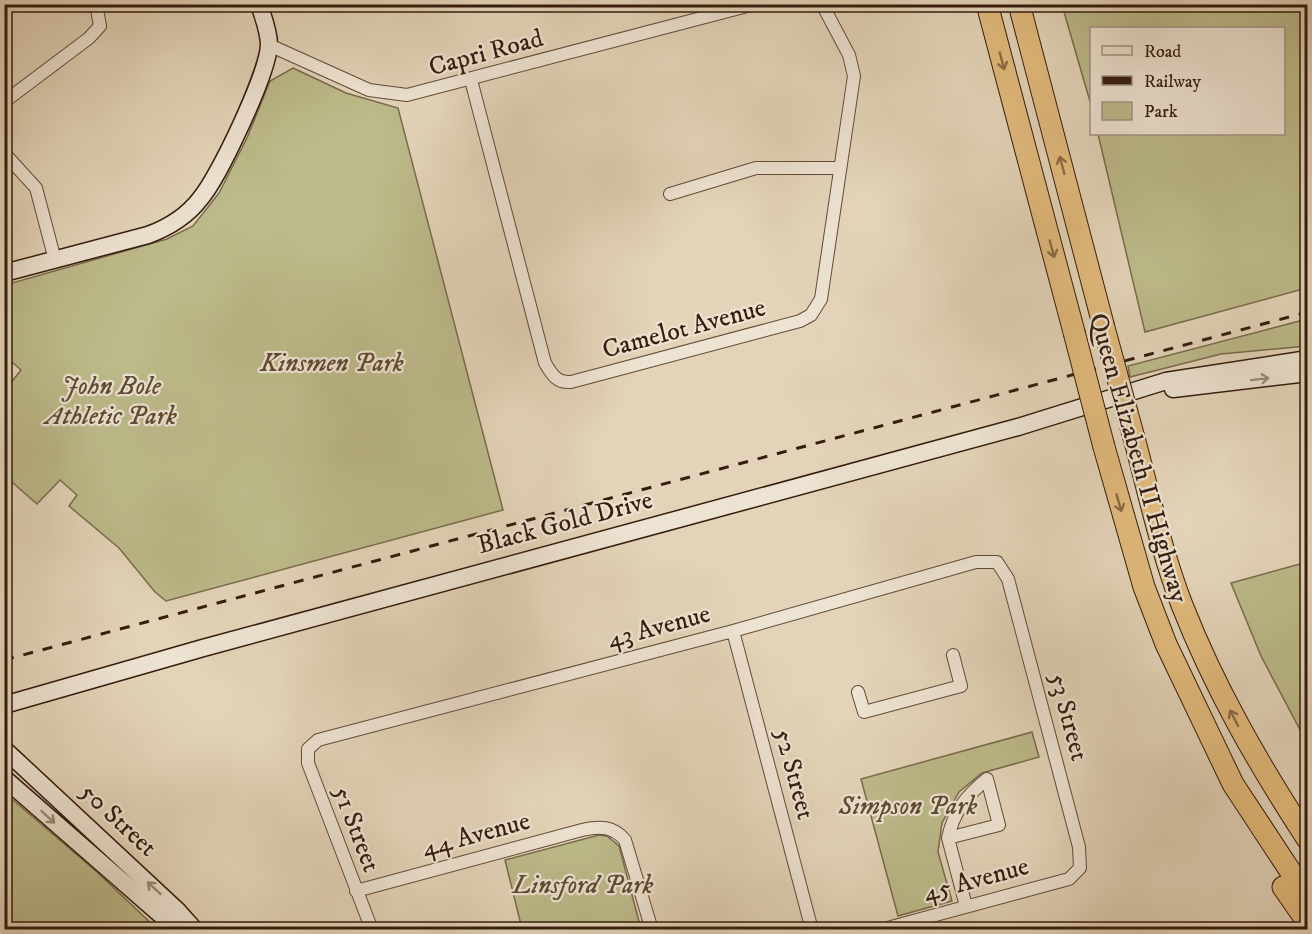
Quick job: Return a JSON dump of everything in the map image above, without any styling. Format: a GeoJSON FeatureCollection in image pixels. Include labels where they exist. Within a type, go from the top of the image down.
{"type":"FeatureCollection","features":[{"type":"Feature","properties":{"kind":"highway","name":"Queen Elizabeth II Highway"},"geometry":{"type":"LineString","coordinates":[[987,4],[1104,447],[1144,587],[1166,644],[1233,784],[1308,898]]}},
{"type":"Feature","properties":{"kind":"highway","name":"Queen Elizabeth II Highway"},"geometry":{"type":"LineString","coordinates":[[1019,4],[1103,324],[1182,604],[1214,680],[1249,748],[1308,840]]}},
{"type":"Feature","properties":{"kind":"highway"},"geometry":{"type":"LineString","coordinates":[[1028,4],[1041,85]]}},
{"type":"Feature","properties":{"kind":"highway"},"geometry":{"type":"LineString","coordinates":[[1249,748],[1308,826]]}},
{"type":"Feature","properties":{"kind":"highway"},"geometry":{"type":"LineString","coordinates":[[1233,784],[1279,880],[1308,923]]}},
{"type":"Feature","properties":{"kind":"main road"},"geometry":{"type":"LineString","coordinates":[[4,273],[159,231],[193,208],[219,168],[260,81],[269,45],[259,4]]}},
{"type":"Feature","properties":{"kind":"main road","name":"Black Gold Drive"},"geometry":{"type":"LineString","coordinates":[[6,705],[259,632],[1018,427],[1140,391],[1166,381],[1196,374],[1308,359]]}},
{"type":"Feature","properties":{"kind":"main road","name":"Black Gold Drive"},"geometry":{"type":"LineString","coordinates":[[1140,391],[1159,392],[1308,373]]}},
{"type":"Feature","properties":{"kind":"main road","name":"50 Street"},"geometry":{"type":"LineString","coordinates":[[4,749],[178,911],[195,930]]}},
{"type":"Feature","properties":{"kind":"main road","name":"50 Street"},"geometry":{"type":"LineString","coordinates":[[4,778],[178,930]]}},
{"type":"Feature","properties":{"kind":"street"},"geometry":{"type":"LineString","coordinates":[[4,102],[89,38],[100,26],[96,4]]}},
{"type":"Feature","properties":{"kind":"street","name":"Capri Road"},"geometry":{"type":"LineString","coordinates":[[269,45],[350,83],[381,94],[408,95],[755,4]]}},
{"type":"Feature","properties":{"kind":"street","name":"Camelot Avenue"},"geometry":{"type":"LineString","coordinates":[[471,80],[545,363],[554,378],[563,383],[800,321],[811,315],[821,299],[854,76],[849,55],[822,4]]}},
{"type":"Feature","properties":{"kind":"street"},"geometry":{"type":"LineString","coordinates":[[4,153],[36,188],[56,260]]}},
{"type":"Feature","properties":{"kind":"street"},"geometry":{"type":"LineString","coordinates":[[670,194],[756,168],[839,168]]}},
{"type":"Feature","properties":{"kind":"street","name":"43 Avenue"},"geometry":{"type":"LineString","coordinates":[[313,744],[733,631],[976,562],[996,562],[1008,579]]}},
{"type":"Feature","properties":{"kind":"street","name":"53 Street"},"geometry":{"type":"LineString","coordinates":[[1008,579],[1078,847],[1080,868]]}},
{"type":"Feature","properties":{"kind":"street","name":"52 Street"},"geometry":{"type":"LineString","coordinates":[[733,631],[812,930]]}},
{"type":"Feature","properties":{"kind":"street"},"geometry":{"type":"LineString","coordinates":[[858,692],[864,711],[961,686],[953,655]]}},
{"type":"Feature","properties":{"kind":"street","name":"51 Street"},"geometry":{"type":"LineString","coordinates":[[313,744],[308,749],[308,764],[372,930]]}},
{"type":"Feature","properties":{"kind":"street"},"geometry":{"type":"LineString","coordinates":[[948,838],[999,825],[987,779],[960,805],[948,838],[966,906]]}},
{"type":"Feature","properties":{"kind":"street","name":"44 Avenue"},"geometry":{"type":"LineString","coordinates":[[356,891],[597,826],[619,833],[628,846],[652,930]]}},
{"type":"Feature","properties":{"kind":"street","name":"45 Avenue"},"geometry":{"type":"LineString","coordinates":[[880,930],[1069,879],[1080,868]]}},
{"type":"Feature","properties":{"kind":"green space"},"geometry":{"type":"Polygon","coordinates":[[[1062,5],[1307,5],[1307,288],[1145,332],[1098,135],[1285,135],[1285,27],[1090,27],[1090,102],[1062,5]]]}},
{"type":"Feature","properties":{"kind":"green space","name":"Kinsmen Park"},"geometry":{"type":"Polygon","coordinates":[[[293,68],[346,93],[398,108],[503,510],[166,601],[155,592],[119,548],[69,506],[77,495],[60,480],[37,504],[5,476],[5,390],[21,370],[5,356],[5,285],[167,239],[193,226],[219,193],[247,138],[270,81],[293,68]]]}},
{"type":"Feature","properties":{"kind":"green space"},"geometry":{"type":"Polygon","coordinates":[[[1307,319],[1307,346],[1221,354],[1130,377],[1128,366],[1307,319]]]}},
{"type":"Feature","properties":{"kind":"green space"},"geometry":{"type":"Polygon","coordinates":[[[1308,562],[1307,743],[1261,656],[1231,583],[1308,562]]]}},
{"type":"Feature","properties":{"kind":"green space","name":"Simpson Park"},"geometry":{"type":"Polygon","coordinates":[[[1032,732],[1039,757],[982,773],[959,792],[942,823],[938,852],[952,901],[898,916],[861,779],[1032,732]]]}},
{"type":"Feature","properties":{"kind":"green space"},"geometry":{"type":"Polygon","coordinates":[[[5,793],[97,872],[157,929],[5,929],[5,793]]]}},
{"type":"Feature","properties":{"kind":"green space","name":"Linsford Park"},"geometry":{"type":"Polygon","coordinates":[[[599,835],[607,836],[619,846],[641,929],[522,929],[505,860],[599,835]]]}},
{"type":"Feature","properties":{"kind":"railway"},"geometry":{"type":"LineString","coordinates":[[4,660],[1308,312]]}},
{"type":"Feature","properties":{"kind":"park label","name":"John Bole Athletic Park"},"geometry":{"type":"Point","coordinates":[111,400]}}]}
